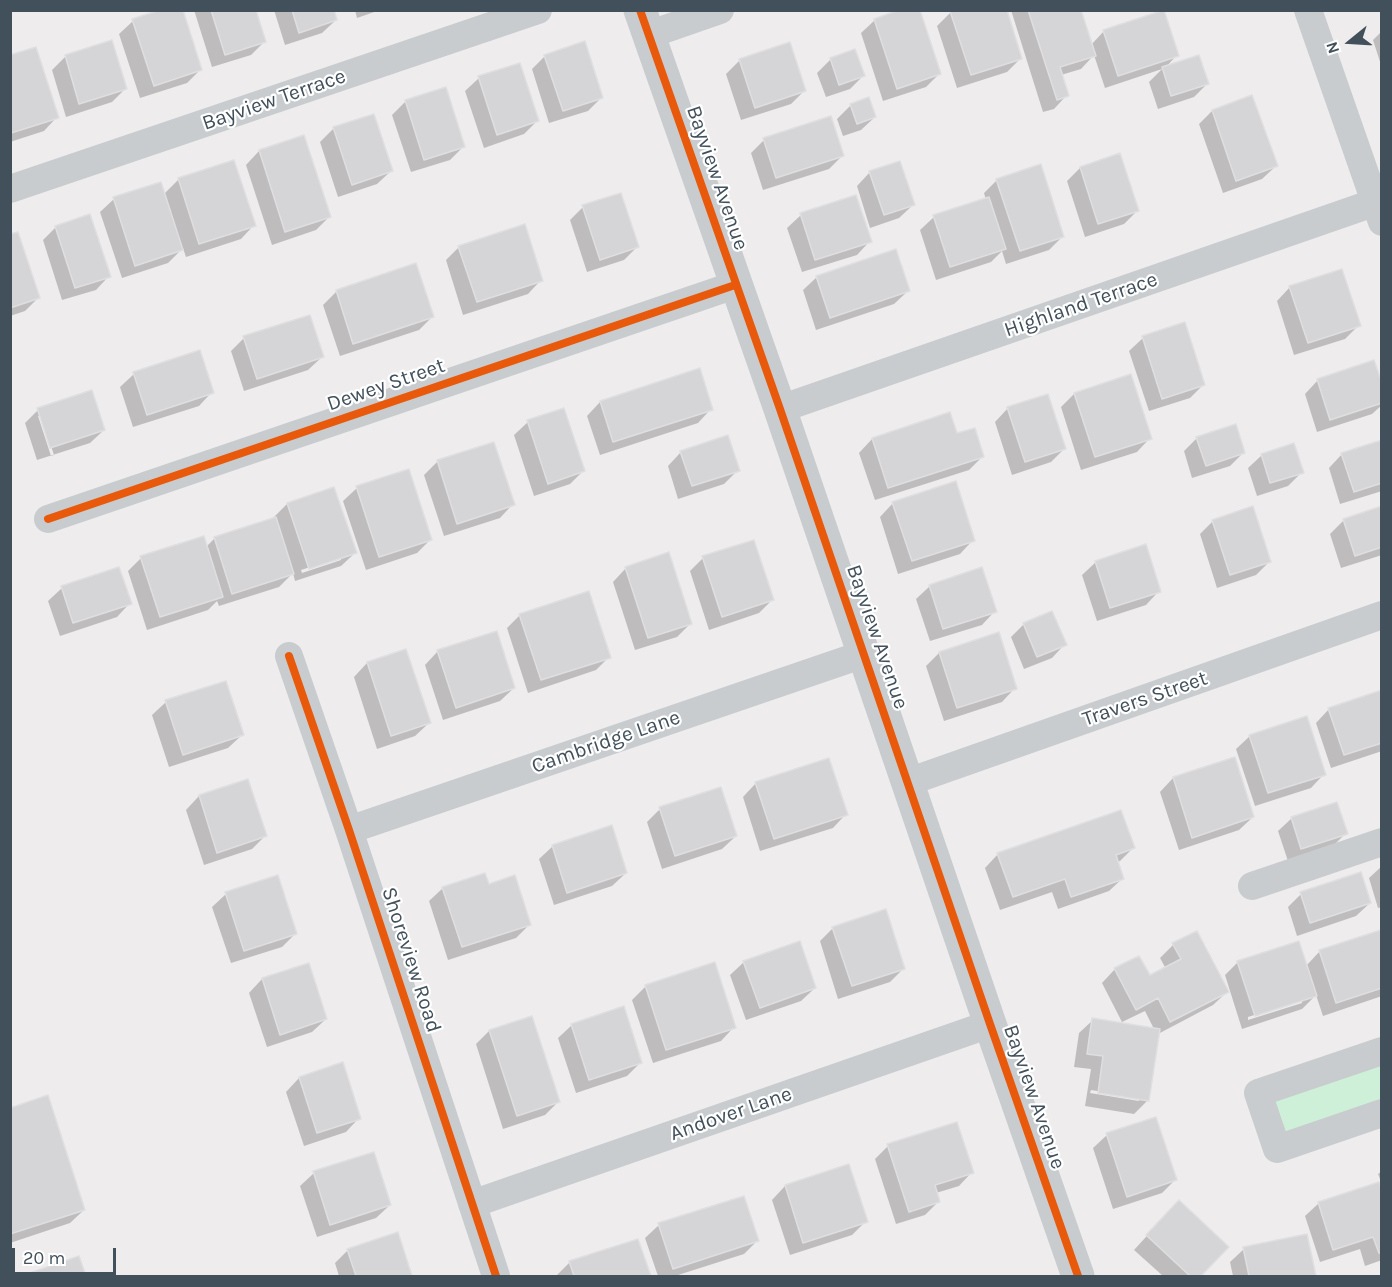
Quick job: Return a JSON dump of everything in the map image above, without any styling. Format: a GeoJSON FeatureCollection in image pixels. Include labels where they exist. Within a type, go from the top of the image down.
{"type":"FeatureCollection","features":[{"type":"Feature","properties":{"kind":"street","name":"Bayview Terrace"},"geometry":{"type":"LineString","coordinates":[[10,189],[538,10]]}},
{"type":"Feature","properties":{"kind":"street"},"geometry":{"type":"LineString","coordinates":[[644,23],[720,10]]}},
{"type":"Feature","properties":{"kind":"street"},"geometry":{"type":"LineString","coordinates":[[1308,10],[1379,208]]}},
{"type":"Feature","properties":{"kind":"street","name":"Bayview Avenue"},"geometry":{"type":"LineString","coordinates":[[644,23],[780,409],[1078,1276]]}},
{"type":"Feature","properties":{"kind":"street","name":"Highland Terrace"},"geometry":{"type":"LineString","coordinates":[[780,409],[1379,208]]}},
{"type":"Feature","properties":{"kind":"street","name":"Dewey Street"},"geometry":{"type":"LineString","coordinates":[[48,519],[735,285]]}},
{"type":"Feature","properties":{"kind":"street","name":"Travers Street"},"geometry":{"type":"LineString","coordinates":[[908,782],[1382,615]]}},
{"type":"Feature","properties":{"kind":"street","name":"Cambridge Lane"},"geometry":{"type":"LineString","coordinates":[[349,830],[864,654]]}},
{"type":"Feature","properties":{"kind":"street","name":"Shoreview Road"},"geometry":{"type":"LineString","coordinates":[[289,656],[349,830],[496,1276]]}},
{"type":"Feature","properties":{"kind":"street"},"geometry":{"type":"LineString","coordinates":[[1252,886],[1382,842]]}},
{"type":"Feature","properties":{"kind":"street","name":"Andover Lane"},"geometry":{"type":"LineString","coordinates":[[472,1204],[990,1024]]}},
{"type":"Feature","properties":{"kind":"street"},"geometry":{"type":"LineString","coordinates":[[1382,1051],[1258,1093],[1277,1149],[1382,1113]]}},
{"type":"Feature","properties":{"kind":"green space"},"geometry":{"type":"Polygon","coordinates":[[[1381,1051],[1381,1113],[1277,1149],[1258,1093],[1381,1051]]]}},
{"type":"Feature","properties":{"kind":"building"},"geometry":{"type":"Polygon","coordinates":[[[160,10],[183,10],[202,70],[154,86],[132,19],[160,10]]]}},
{"type":"Feature","properties":{"kind":"building"},"geometry":{"type":"Polygon","coordinates":[[[211,10],[256,10],[266,42],[225,55],[211,10]]]}},
{"type":"Feature","properties":{"kind":"building"},"geometry":{"type":"Polygon","coordinates":[[[292,10],[334,10],[337,20],[299,33],[292,10]]]}},
{"type":"Feature","properties":{"kind":"building"},"geometry":{"type":"Polygon","coordinates":[[[899,10],[920,10],[941,74],[897,89],[874,19],[899,10]]]}},
{"type":"Feature","properties":{"kind":"building"},"geometry":{"type":"Polygon","coordinates":[[[1007,10],[1022,59],[971,75],[950,11],[1007,10]]]}},
{"type":"Feature","properties":{"kind":"building"},"geometry":{"type":"Polygon","coordinates":[[[1028,10],[1081,10],[1096,56],[1060,67],[1069,96],[1057,100],[1028,10]]]}},
{"type":"Feature","properties":{"kind":"building"},"geometry":{"type":"Polygon","coordinates":[[[1164,10],[1179,56],[1118,76],[1103,30],[1164,10]]]}},
{"type":"Feature","properties":{"kind":"building"},"geometry":{"type":"Polygon","coordinates":[[[112,40],[127,89],[79,104],[65,55],[112,40]]]}},
{"type":"Feature","properties":{"kind":"building"},"geometry":{"type":"Polygon","coordinates":[[[585,41],[603,98],[563,111],[544,55],[585,41]]]}},
{"type":"Feature","properties":{"kind":"building"},"geometry":{"type":"Polygon","coordinates":[[[790,42],[806,91],[755,108],[739,59],[790,42]]]}},
{"type":"Feature","properties":{"kind":"building"},"geometry":{"type":"Polygon","coordinates":[[[36,47],[59,118],[11,133],[10,55],[36,47]]]}},
{"type":"Feature","properties":{"kind":"building"},"geometry":{"type":"Polygon","coordinates":[[[855,49],[865,76],[839,85],[830,58],[855,49]]]}},
{"type":"Feature","properties":{"kind":"building"},"geometry":{"type":"Polygon","coordinates":[[[1199,55],[1209,84],[1171,96],[1162,67],[1199,55]]]}},
{"type":"Feature","properties":{"kind":"building"},"geometry":{"type":"Polygon","coordinates":[[[520,63],[539,121],[497,135],[478,76],[520,63]]]}},
{"type":"Feature","properties":{"kind":"building"},"geometry":{"type":"Polygon","coordinates":[[[446,87],[465,147],[424,160],[405,100],[446,87]]]}},
{"type":"Feature","properties":{"kind":"building"},"geometry":{"type":"Polygon","coordinates":[[[1252,95],[1278,166],[1236,181],[1212,110],[1252,95]]]}},
{"type":"Feature","properties":{"kind":"building"},"geometry":{"type":"Polygon","coordinates":[[[869,97],[876,117],[857,124],[850,104],[869,97]]]}},
{"type":"Feature","properties":{"kind":"building"},"geometry":{"type":"Polygon","coordinates":[[[374,114],[393,171],[352,185],[333,127],[374,114]]]}},
{"type":"Feature","properties":{"kind":"building"},"geometry":{"type":"Polygon","coordinates":[[[831,116],[844,156],[776,178],[763,138],[831,116]]]}},
{"type":"Feature","properties":{"kind":"building"},"geometry":{"type":"Polygon","coordinates":[[[304,135],[331,217],[285,232],[259,150],[304,135]]]}},
{"type":"Feature","properties":{"kind":"building"},"geometry":{"type":"Polygon","coordinates":[[[1120,153],[1139,211],[1098,224],[1080,167],[1120,153]]]}},
{"type":"Feature","properties":{"kind":"building"},"geometry":{"type":"Polygon","coordinates":[[[234,160],[256,226],[199,244],[178,178],[234,160]]]}},
{"type":"Feature","properties":{"kind":"building"},"geometry":{"type":"Polygon","coordinates":[[[900,161],[915,205],[884,215],[869,171],[900,161]]]}},
{"type":"Feature","properties":{"kind":"building"},"geometry":{"type":"Polygon","coordinates":[[[1041,164],[1064,237],[1020,251],[996,179],[1041,164]]]}},
{"type":"Feature","properties":{"kind":"building"},"geometry":{"type":"Polygon","coordinates":[[[161,182],[183,250],[135,266],[113,197],[161,182]]]}},
{"type":"Feature","properties":{"kind":"building"},"geometry":{"type":"Polygon","coordinates":[[[621,193],[639,247],[600,260],[582,205],[621,193]]]}},
{"type":"Feature","properties":{"kind":"building"},"geometry":{"type":"Polygon","coordinates":[[[856,195],[872,242],[815,260],[800,213],[856,195]]]}},
{"type":"Feature","properties":{"kind":"building"},"geometry":{"type":"Polygon","coordinates":[[[989,197],[1006,249],[950,267],[933,215],[989,197]]]}},
{"type":"Feature","properties":{"kind":"building"},"geometry":{"type":"Polygon","coordinates":[[[90,214],[111,277],[75,288],[55,226],[90,214]]]}},
{"type":"Feature","properties":{"kind":"building"},"geometry":{"type":"Polygon","coordinates":[[[525,224],[543,281],[477,302],[458,246],[525,224]]]}},
{"type":"Feature","properties":{"kind":"building"},"geometry":{"type":"Polygon","coordinates":[[[18,232],[40,298],[10,308],[10,234],[18,232]]]}},
{"type":"Feature","properties":{"kind":"building"},"geometry":{"type":"Polygon","coordinates":[[[896,249],[910,291],[830,318],[816,276],[896,249]]]}},
{"type":"Feature","properties":{"kind":"building"},"geometry":{"type":"Polygon","coordinates":[[[416,263],[434,317],[353,344],[336,290],[416,263]]]}},
{"type":"Feature","properties":{"kind":"building"},"geometry":{"type":"Polygon","coordinates":[[[1342,269],[1361,326],[1308,343],[1289,286],[1342,269]]]}},
{"type":"Feature","properties":{"kind":"building"},"geometry":{"type":"Polygon","coordinates":[[[310,315],[324,357],[257,379],[243,336],[310,315]]]}},
{"type":"Feature","properties":{"kind":"building"},"geometry":{"type":"Polygon","coordinates":[[[1185,322],[1205,385],[1162,399],[1142,336],[1185,322]]]}},
{"type":"Feature","properties":{"kind":"building"},"geometry":{"type":"Polygon","coordinates":[[[200,350],[214,393],[147,415],[133,372],[200,350]]]}},
{"type":"Feature","properties":{"kind":"building"},"geometry":{"type":"Polygon","coordinates":[[[1374,360],[1382,383],[1382,403],[1330,420],[1317,379],[1374,360]]]}},
{"type":"Feature","properties":{"kind":"building"},"geometry":{"type":"Polygon","coordinates":[[[700,368],[713,410],[613,442],[600,401],[700,368]]]}},
{"type":"Feature","properties":{"kind":"building"},"geometry":{"type":"Polygon","coordinates":[[[1131,374],[1152,439],[1095,457],[1074,393],[1131,374]]]}},
{"type":"Feature","properties":{"kind":"building"},"geometry":{"type":"Polygon","coordinates":[[[92,390],[105,430],[50,448],[37,408],[92,390]]]}},
{"type":"Feature","properties":{"kind":"building"},"geometry":{"type":"Polygon","coordinates":[[[1048,394],[1066,449],[1025,462],[1007,407],[1048,394]]]}},
{"type":"Feature","properties":{"kind":"building"},"geometry":{"type":"Polygon","coordinates":[[[564,408],[585,471],[548,484],[527,420],[564,408]]]}},
{"type":"Feature","properties":{"kind":"building"},"geometry":{"type":"Polygon","coordinates":[[[950,412],[957,433],[975,428],[984,457],[888,488],[872,438],[950,412]]]}},
{"type":"Feature","properties":{"kind":"building"},"geometry":{"type":"Polygon","coordinates":[[[1236,424],[1245,453],[1206,466],[1196,437],[1236,424]]]}},
{"type":"Feature","properties":{"kind":"building"},"geometry":{"type":"Polygon","coordinates":[[[728,435],[740,471],[692,486],[680,451],[728,435]]]}},
{"type":"Feature","properties":{"kind":"building"},"geometry":{"type":"Polygon","coordinates":[[[1382,440],[1382,483],[1354,492],[1341,453],[1382,440]]]}},
{"type":"Feature","properties":{"kind":"building"},"geometry":{"type":"Polygon","coordinates":[[[494,442],[515,505],[457,524],[437,460],[494,442]]]}},
{"type":"Feature","properties":{"kind":"building"},"geometry":{"type":"Polygon","coordinates":[[[1294,443],[1304,473],[1270,483],[1261,454],[1294,443]]]}},
{"type":"Feature","properties":{"kind":"building"},"geometry":{"type":"Polygon","coordinates":[[[409,469],[432,540],[379,557],[356,486],[409,469]]]}},
{"type":"Feature","properties":{"kind":"building"},"geometry":{"type":"Polygon","coordinates":[[[956,481],[975,541],[912,561],[892,502],[956,481]]]}},
{"type":"Feature","properties":{"kind":"building"},"geometry":{"type":"Polygon","coordinates":[[[334,487],[357,553],[309,569],[287,503],[334,487]]]}},
{"type":"Feature","properties":{"kind":"building"},"geometry":{"type":"Polygon","coordinates":[[[1253,506],[1271,562],[1230,575],[1212,520],[1253,506]]]}},
{"type":"Feature","properties":{"kind":"building"},"geometry":{"type":"Polygon","coordinates":[[[1382,506],[1382,547],[1355,556],[1343,519],[1382,506]]]}},
{"type":"Feature","properties":{"kind":"building"},"geometry":{"type":"Polygon","coordinates":[[[276,517],[294,574],[232,594],[214,537],[276,517]]]}},
{"type":"Feature","properties":{"kind":"building"},"geometry":{"type":"Polygon","coordinates":[[[204,536],[223,597],[160,617],[140,556],[204,536]]]}},
{"type":"Feature","properties":{"kind":"building"},"geometry":{"type":"Polygon","coordinates":[[[754,540],[774,600],[722,617],[702,556],[754,540]]]}},
{"type":"Feature","properties":{"kind":"building"},"geometry":{"type":"Polygon","coordinates":[[[1146,544],[1161,592],[1110,608],[1095,561],[1146,544]]]}},
{"type":"Feature","properties":{"kind":"building"},"geometry":{"type":"Polygon","coordinates":[[[669,552],[692,624],[648,638],[625,567],[669,552]]]}},
{"type":"Feature","properties":{"kind":"building"},"geometry":{"type":"Polygon","coordinates":[[[119,567],[132,604],[73,623],[61,586],[119,567]]]}},
{"type":"Feature","properties":{"kind":"building"},"geometry":{"type":"Polygon","coordinates":[[[982,567],[997,612],[943,629],[929,585],[982,567]]]}},
{"type":"Feature","properties":{"kind":"building"},"geometry":{"type":"Polygon","coordinates":[[[589,591],[611,658],[541,680],[519,614],[589,591]]]}},
{"type":"Feature","properties":{"kind":"building"},"geometry":{"type":"Polygon","coordinates":[[[1052,611],[1067,645],[1037,657],[1023,623],[1052,611]]]}},
{"type":"Feature","properties":{"kind":"building"},"geometry":{"type":"Polygon","coordinates":[[[497,631],[515,688],[456,708],[437,650],[497,631]]]}},
{"type":"Feature","properties":{"kind":"building"},"geometry":{"type":"Polygon","coordinates":[[[999,632],[1017,689],[957,708],[939,652],[999,632]]]}},
{"type":"Feature","properties":{"kind":"building"},"geometry":{"type":"Polygon","coordinates":[[[406,649],[431,723],[391,736],[367,662],[406,649]]]}},
{"type":"Feature","properties":{"kind":"building"},"geometry":{"type":"Polygon","coordinates":[[[226,681],[244,735],[183,755],[165,700],[226,681]]]}},
{"type":"Feature","properties":{"kind":"building"},"geometry":{"type":"Polygon","coordinates":[[[1382,690],[1382,743],[1344,755],[1328,708],[1382,690]]]}},
{"type":"Feature","properties":{"kind":"building"},"geometry":{"type":"Polygon","coordinates":[[[1307,716],[1326,775],[1268,793],[1249,735],[1307,716]]]}},
{"type":"Feature","properties":{"kind":"building"},"geometry":{"type":"Polygon","coordinates":[[[1235,757],[1254,817],[1192,838],[1173,777],[1235,757]]]}},
{"type":"Feature","properties":{"kind":"building"},"geometry":{"type":"Polygon","coordinates":[[[829,758],[848,815],[774,839],[755,782],[829,758]]]}},
{"type":"Feature","properties":{"kind":"building"},"geometry":{"type":"Polygon","coordinates":[[[248,779],[267,836],[217,853],[199,795],[248,779]]]}},
{"type":"Feature","properties":{"kind":"building"},"geometry":{"type":"Polygon","coordinates":[[[721,787],[737,836],[675,856],[659,807],[721,787]]]}},
{"type":"Feature","properties":{"kind":"building"},"geometry":{"type":"Polygon","coordinates":[[[1337,802],[1348,834],[1301,849],[1291,817],[1337,802]]]}},
{"type":"Feature","properties":{"kind":"building"},"geometry":{"type":"Polygon","coordinates":[[[1121,810],[1135,848],[1116,855],[1124,879],[1071,897],[1065,879],[1013,897],[997,853],[1121,810]]]}},
{"type":"Feature","properties":{"kind":"building"},"geometry":{"type":"Polygon","coordinates":[[[612,825],[627,873],[567,893],[552,845],[612,825]]]}},
{"type":"Feature","properties":{"kind":"building"},"geometry":{"type":"Polygon","coordinates":[[[1361,872],[1371,903],[1310,923],[1300,892],[1361,872]]]}},
{"type":"Feature","properties":{"kind":"building"},"geometry":{"type":"Polygon","coordinates":[[[485,873],[489,884],[515,875],[531,925],[462,947],[442,887],[485,873]]]}},
{"type":"Feature","properties":{"kind":"building"},"geometry":{"type":"Polygon","coordinates":[[[278,875],[297,934],[244,951],[225,892],[278,875]]]}},
{"type":"Feature","properties":{"kind":"building"},"geometry":{"type":"Polygon","coordinates":[[[886,909],[905,969],[852,986],[832,927],[886,909]]]}},
{"type":"Feature","properties":{"kind":"building"},"geometry":{"type":"Polygon","coordinates":[[[1381,930],[1382,988],[1336,1003],[1319,950],[1381,930]]]}},
{"type":"Feature","properties":{"kind":"building"},"geometry":{"type":"Polygon","coordinates":[[[1197,931],[1229,992],[1170,1022],[1158,998],[1136,1010],[1114,968],[1139,956],[1150,975],[1181,959],[1172,943],[1197,931]]]}},
{"type":"Feature","properties":{"kind":"building"},"geometry":{"type":"Polygon","coordinates":[[[800,941],[816,988],[760,1008],[743,961],[800,941]]]}},
{"type":"Feature","properties":{"kind":"building"},"geometry":{"type":"Polygon","coordinates":[[[1299,941],[1317,996],[1255,1016],[1237,961],[1299,941]]]}},
{"type":"Feature","properties":{"kind":"building"},"geometry":{"type":"Polygon","coordinates":[[[715,962],[736,1028],[666,1050],[645,985],[715,962]]]}},
{"type":"Feature","properties":{"kind":"building"},"geometry":{"type":"Polygon","coordinates":[[[309,963],[327,1019],[280,1035],[262,978],[309,963]]]}},
{"type":"Feature","properties":{"kind":"building"},"geometry":{"type":"Polygon","coordinates":[[[624,1006],[642,1063],[589,1080],[571,1024],[624,1006]]]}},
{"type":"Feature","properties":{"kind":"building"},"geometry":{"type":"Polygon","coordinates":[[[532,1016],[560,1102],[517,1116],[489,1030],[532,1016]]]}},
{"type":"Feature","properties":{"kind":"building"},"geometry":{"type":"Polygon","coordinates":[[[1092,1018],[1160,1029],[1149,1101],[1098,1093],[1103,1056],[1087,1054],[1092,1018]]]}},
{"type":"Feature","properties":{"kind":"building"},"geometry":{"type":"Polygon","coordinates":[[[343,1062],[361,1119],[317,1133],[299,1077],[343,1062]]]}},
{"type":"Feature","properties":{"kind":"building"},"geometry":{"type":"Polygon","coordinates":[[[48,1095],[85,1210],[10,1234],[10,1108],[48,1095]]]}},
{"type":"Feature","properties":{"kind":"building"},"geometry":{"type":"Polygon","coordinates":[[[1156,1117],[1177,1180],[1127,1197],[1106,1133],[1156,1117]]]}},
{"type":"Feature","properties":{"kind":"building"},"geometry":{"type":"Polygon","coordinates":[[[957,1122],[974,1173],[935,1185],[940,1202],[909,1212],[887,1144],[957,1122]]]}},
{"type":"Feature","properties":{"kind":"building"},"geometry":{"type":"Polygon","coordinates":[[[374,1152],[391,1205],[330,1225],[313,1171],[374,1152]]]}},
{"type":"Feature","properties":{"kind":"building"},"geometry":{"type":"Polygon","coordinates":[[[849,1164],[868,1222],[803,1243],[785,1185],[849,1164]]]}},
{"type":"Feature","properties":{"kind":"building"},"geometry":{"type":"Polygon","coordinates":[[[1379,1182],[1382,1190],[1382,1252],[1379,1253],[1373,1237],[1333,1250],[1318,1202],[1379,1182]]]}},
{"type":"Feature","properties":{"kind":"building"},"geometry":{"type":"Polygon","coordinates":[[[744,1196],[759,1241],[673,1269],[658,1223],[744,1196]]]}},
{"type":"Feature","properties":{"kind":"building"},"geometry":{"type":"Polygon","coordinates":[[[1179,1200],[1229,1247],[1201,1276],[1190,1276],[1146,1235],[1179,1200]]]}},
{"type":"Feature","properties":{"kind":"building"},"geometry":{"type":"Polygon","coordinates":[[[398,1232],[412,1276],[356,1276],[347,1249],[398,1232]]]}},
{"type":"Feature","properties":{"kind":"building"},"geometry":{"type":"Polygon","coordinates":[[[1307,1234],[1316,1276],[1249,1276],[1243,1247],[1307,1234]]]}},
{"type":"Feature","properties":{"kind":"building"},"geometry":{"type":"Polygon","coordinates":[[[638,1239],[651,1276],[574,1276],[569,1261],[638,1239]]]}},
{"type":"Feature","properties":{"kind":"building"},"geometry":{"type":"Polygon","coordinates":[[[79,1256],[86,1276],[28,1276],[27,1274],[79,1256]]]}},
{"type":"Feature","properties":{"kind":"cycle path"},"geometry":{"type":"LineString","coordinates":[[640,10],[780,409],[1078,1276]]}},
{"type":"Feature","properties":{"kind":"cycle path"},"geometry":{"type":"LineString","coordinates":[[48,519],[735,285]]}},
{"type":"Feature","properties":{"kind":"cycle path"},"geometry":{"type":"LineString","coordinates":[[289,656],[349,830],[496,1276]]}}]}
